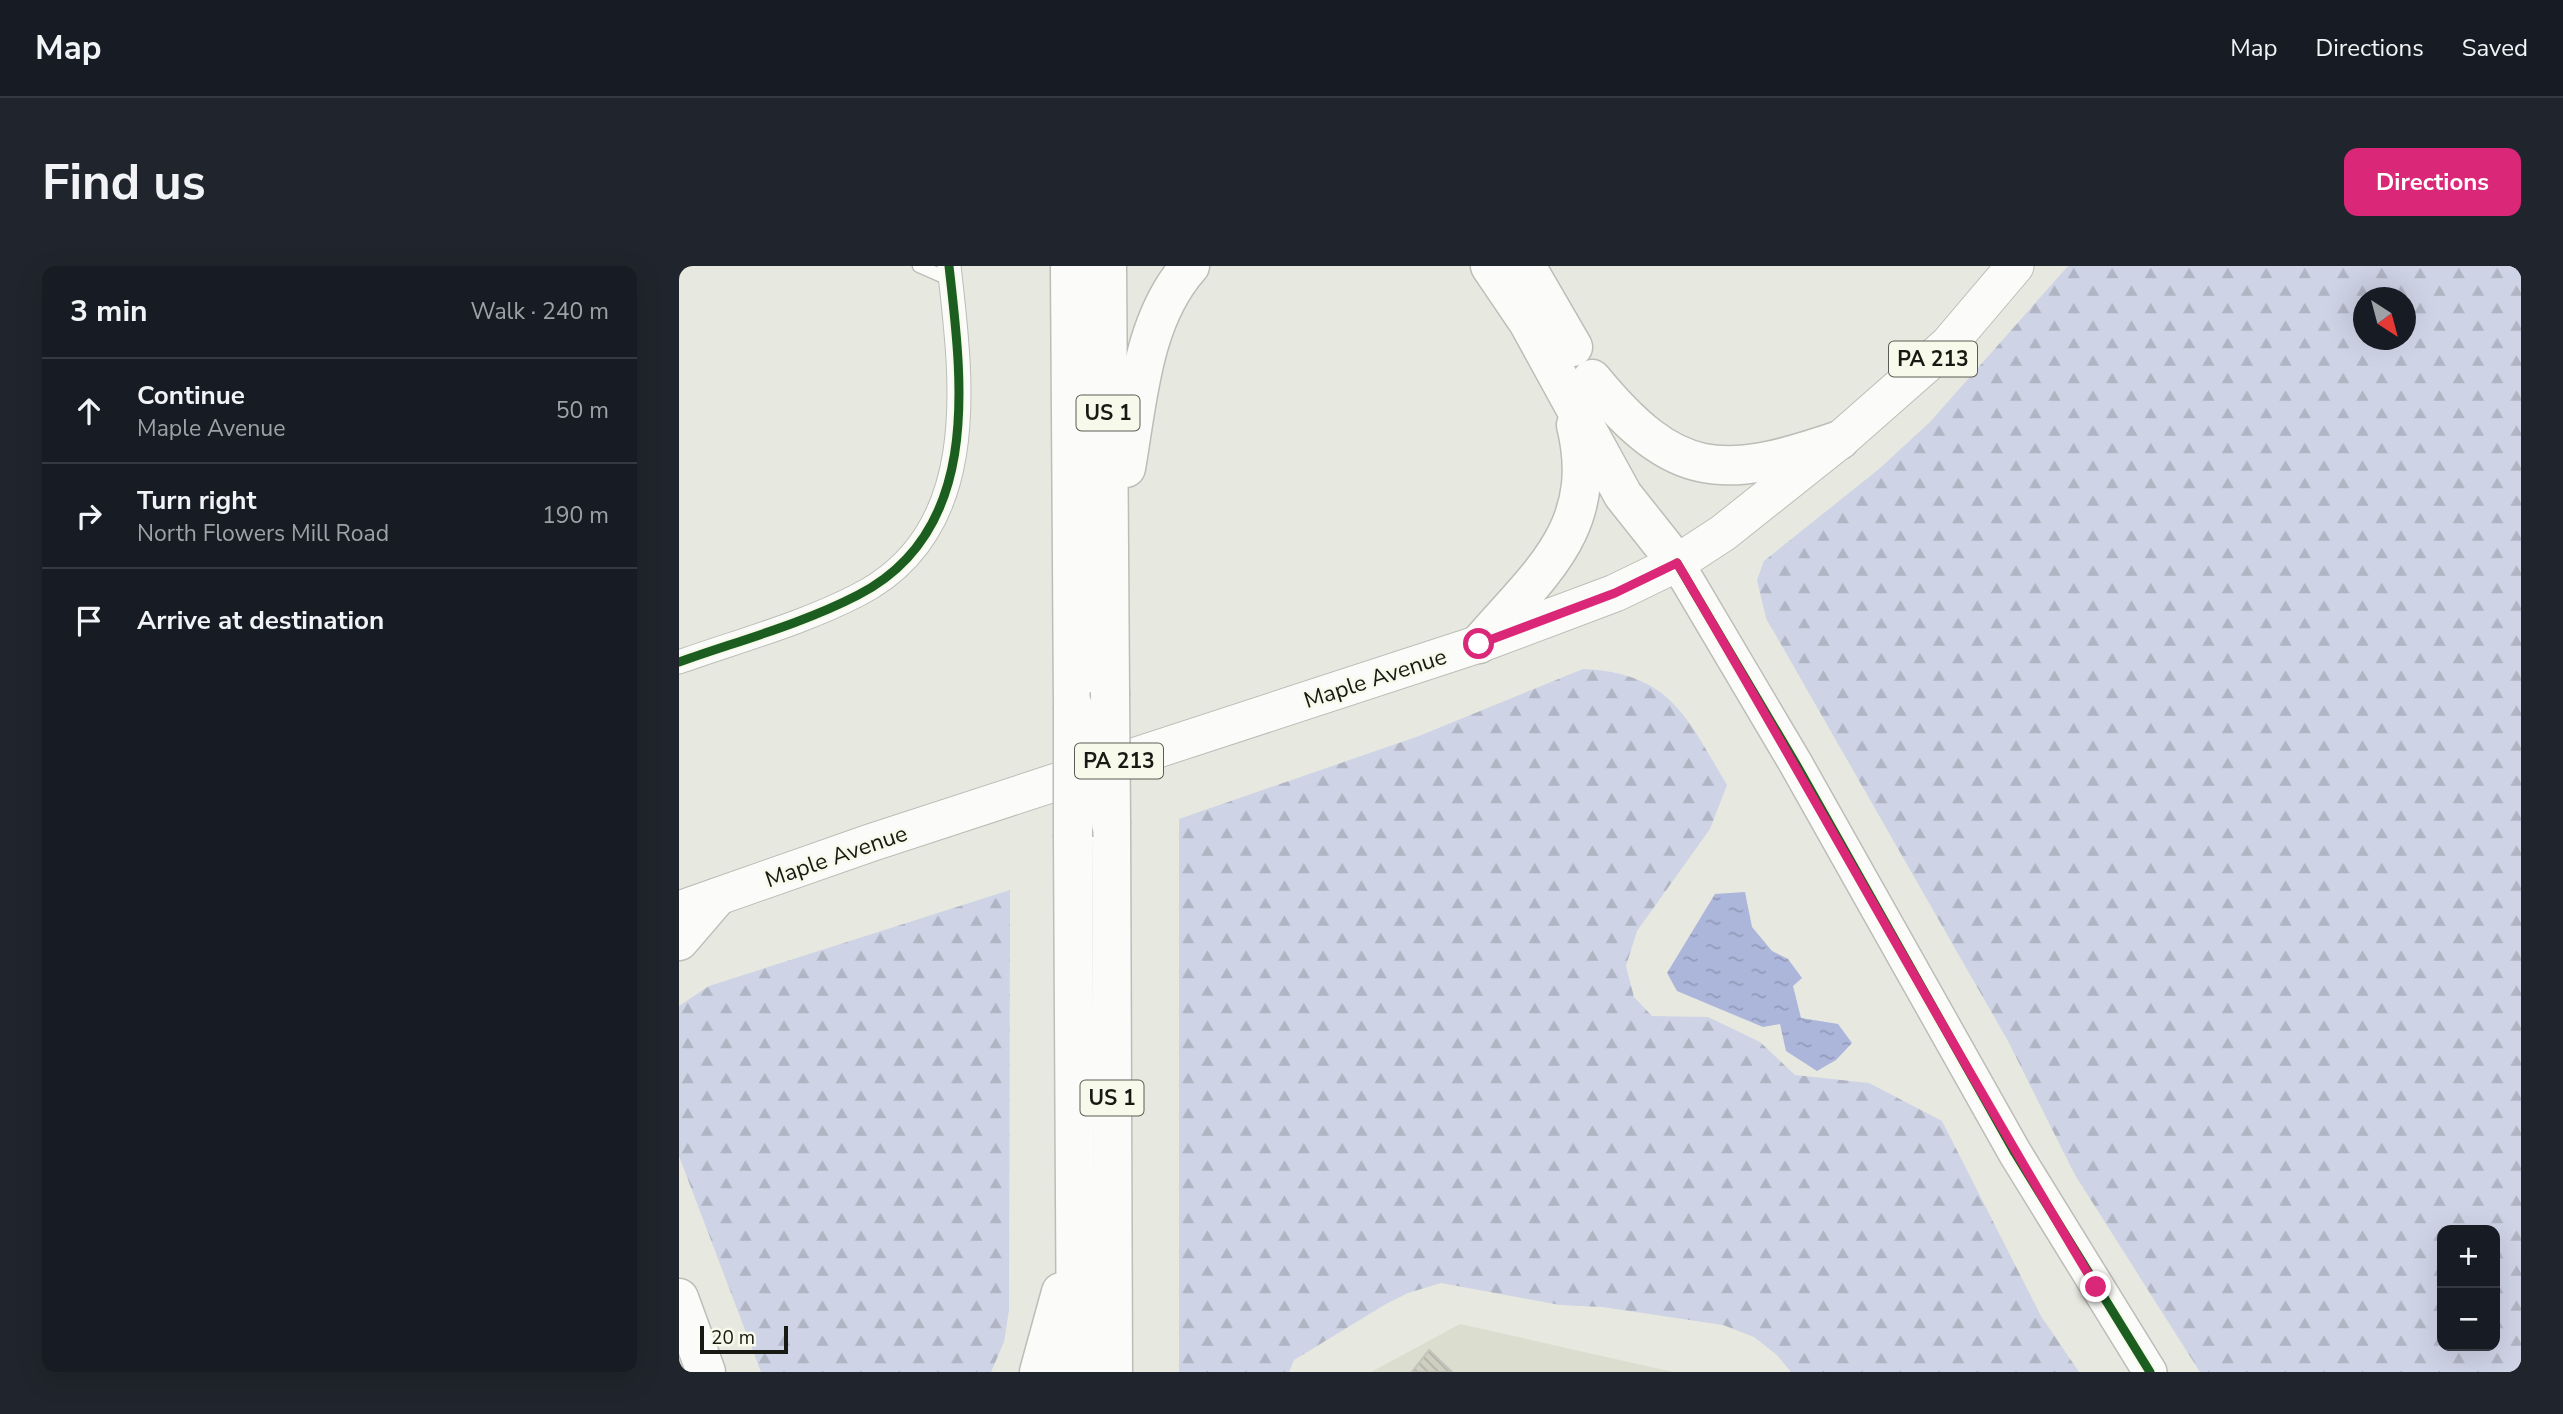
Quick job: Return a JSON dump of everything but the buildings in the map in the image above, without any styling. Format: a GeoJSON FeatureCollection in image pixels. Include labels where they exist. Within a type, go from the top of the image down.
{"type":"FeatureCollection","features":[{"type":"Feature","properties":{"kind":"highway","name":"US 1"},"geometry":{"type":"LineString","coordinates":[[1070,266],[1076,1372]]}},
{"type":"Feature","properties":{"kind":"highway","name":"US 1"},"geometry":{"type":"LineString","coordinates":[[1108,266],[1114,1372]]}},
{"type":"Feature","properties":{"kind":"highway"},"geometry":{"type":"LineString","coordinates":[[1109,559],[1147,352],[1169,296],[1190,266]]}},
{"type":"Feature","properties":{"kind":"highway"},"geometry":{"type":"LineString","coordinates":[[1490,266],[1528,322],[1580,386],[1647,483],[1677,563]]}},
{"type":"Feature","properties":{"kind":"highway"},"geometry":{"type":"LineString","coordinates":[[1479,644],[1560,549],[1575,518],[1582,491],[1580,386],[1526,266]]}},
{"type":"Feature","properties":{"kind":"highway"},"geometry":{"type":"LineString","coordinates":[[1580,386],[1647,438],[1674,454],[1703,463],[1741,467],[1778,461],[1840,440]]}},
{"type":"Feature","properties":{"kind":"highway"},"geometry":{"type":"LineString","coordinates":[[679,941],[716,898]]}},
{"type":"Feature","properties":{"kind":"highway"},"geometry":{"type":"LineString","coordinates":[[1039,1372],[1056,1320],[1075,1221]]}},
{"type":"Feature","properties":{"kind":"highway"},"geometry":{"type":"LineString","coordinates":[[679,1298],[706,1372]]}},
{"type":"Feature","properties":{"kind":"main road","name":"Maple Avenue"},"geometry":{"type":"LineString","coordinates":[[679,910],[883,839],[1479,644],[1615,593],[1677,563],[1759,507],[1948,345],[2015,266]]}},
{"type":"Feature","properties":{"kind":"street"},"geometry":{"type":"LineString","coordinates":[[679,662],[828,609],[861,593],[895,568],[927,530],[949,486],[958,446],[959,378],[946,271]]}},
{"type":"Feature","properties":{"kind":"street"},"geometry":{"type":"LineString","coordinates":[[1677,563],[1803,776],[2008,1142],[2150,1372]]}},
{"type":"Feature","properties":{"kind":"lane"},"geometry":{"type":"LineString","coordinates":[[919,266],[946,271]]}},
{"type":"Feature","properties":{"kind":"shaded area"},"geometry":{"type":"Polygon","coordinates":[[[1460,1324],[1673,1372],[1371,1372],[1460,1324]]]}},
{"type":"Feature","properties":{"kind":"green space"},"geometry":{"type":"Polygon","coordinates":[[[2068,266],[2521,266],[2521,1372],[2200,1372],[2075,1175],[2008,1041],[1766,618],[1757,580],[1764,561],[1879,469],[1930,422],[2068,266]]]}},
{"type":"Feature","properties":{"kind":"green space"},"geometry":{"type":"Polygon","coordinates":[[[1583,669],[1613,672],[1637,679],[1657,690],[1673,703],[1687,720],[1727,785],[1710,829],[1637,931],[1626,966],[1634,997],[1652,1016],[1708,1017],[1760,1042],[1795,1075],[1869,1083],[1942,1121],[2041,1316],[2079,1372],[1791,1372],[1777,1355],[1754,1337],[1723,1325],[1602,1307],[1560,1305],[1441,1283],[1408,1293],[1386,1304],[1294,1360],[1289,1372],[1179,1372],[1179,819],[1419,736],[1583,669]]]}},
{"type":"Feature","properties":{"kind":"green space"},"geometry":{"type":"Polygon","coordinates":[[[1010,890],[1009,1310],[1004,1342],[991,1372],[761,1372],[679,1156],[679,1006],[709,986],[1010,890]]]}},
{"type":"Feature","properties":{"kind":"water"},"geometry":{"type":"Polygon","coordinates":[[[1745,892],[1752,927],[1772,951],[1788,959],[1802,978],[1793,986],[1801,1018],[1838,1024],[1852,1043],[1836,1060],[1817,1071],[1786,1051],[1780,1024],[1763,1027],[1677,991],[1667,973],[1715,894],[1745,892]]]}},
{"type":"Feature","properties":{"kind":"cycle path"},"geometry":{"type":"LineString","coordinates":[[679,662],[792,623],[858,595],[898,567],[927,533],[945,493],[955,450],[959,404],[958,357],[949,266]]}},
{"type":"Feature","properties":{"kind":"cycle path"},"geometry":{"type":"LineString","coordinates":[[1677,563],[1796,764],[2015,1153],[2150,1372]]}},
{"type":"Feature","properties":{"kind":"route"},"geometry":{"type":"LineString","coordinates":[[1479,644],[1615,593],[1677,563],[1796,765],[2015,1153],[2096,1287]]}}]}
